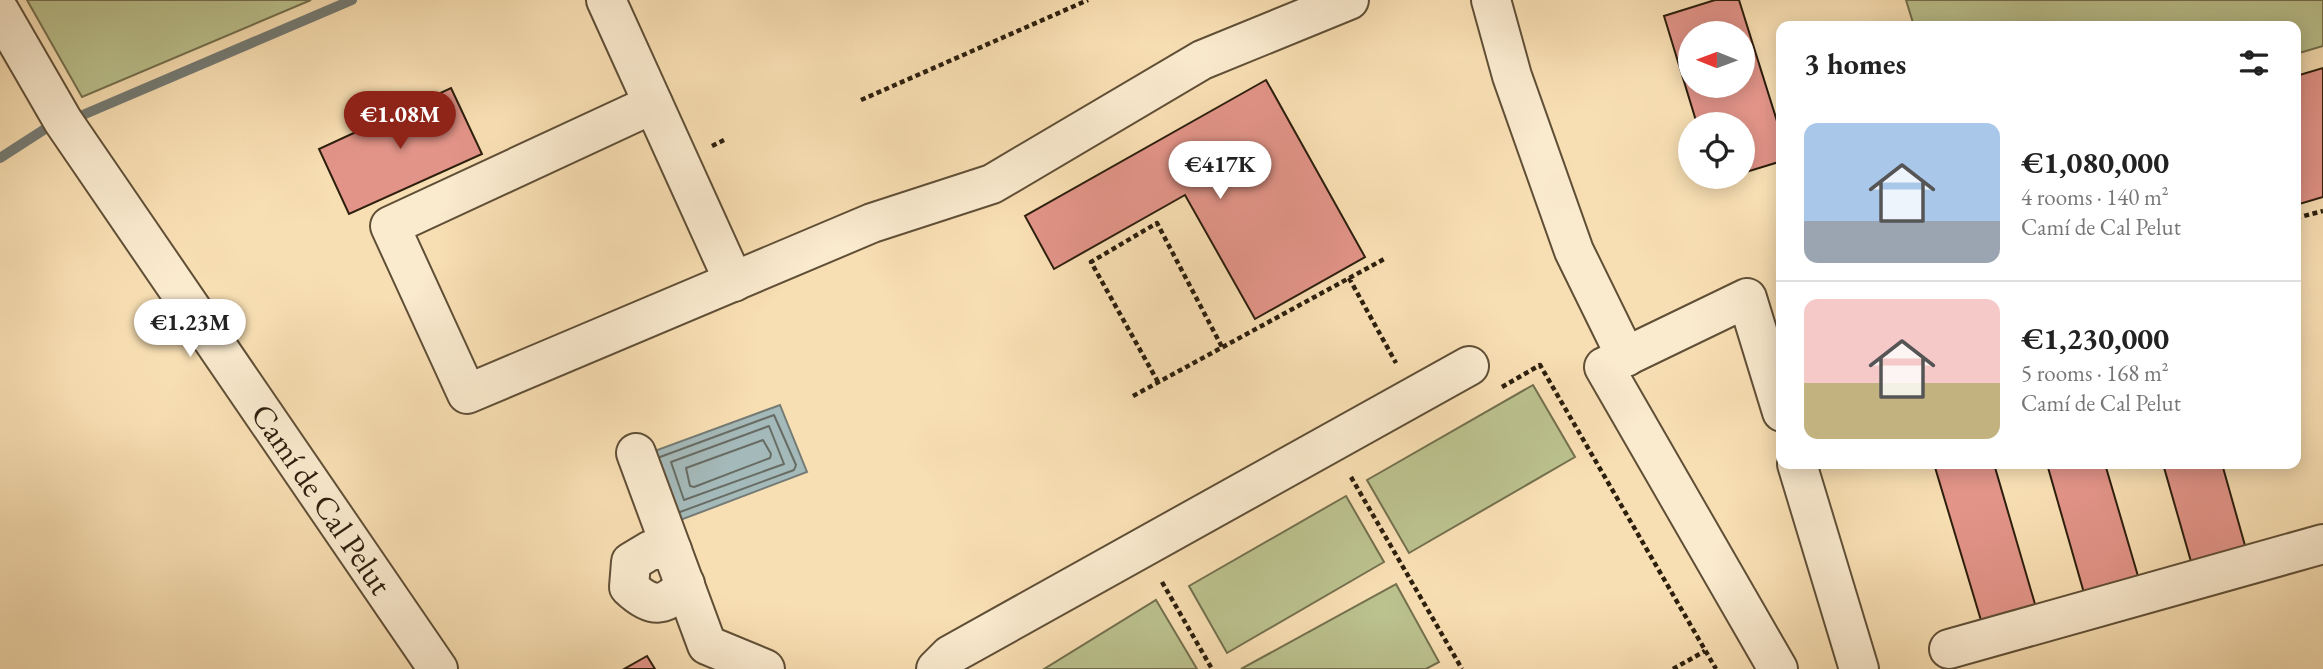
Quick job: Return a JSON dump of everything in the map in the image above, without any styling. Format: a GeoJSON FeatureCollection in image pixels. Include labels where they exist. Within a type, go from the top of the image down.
{"type":"FeatureCollection","features":[{"type":"Feature","properties":{"kind":"street"},"geometry":{"type":"LineString","coordinates":[[606,0],[734,282]]}},
{"type":"Feature","properties":{"kind":"street"},"geometry":{"type":"LineString","coordinates":[[653,104],[390,226],[467,394],[873,223],[992,184],[1202,61],[1349,0]]}},
{"type":"Feature","properties":{"kind":"street"},"geometry":{"type":"LineString","coordinates":[[1491,0],[1512,76],[1574,251],[1626,357]]}},
{"type":"Feature","properties":{"kind":"street","name":"Camí de Cal Pelut"},"geometry":{"type":"LineString","coordinates":[[0,12],[63,121],[438,669]]}},
{"type":"Feature","properties":{"kind":"street"},"geometry":{"type":"LineString","coordinates":[[1776,392],[1747,298],[1604,367],[1778,669]]}},
{"type":"Feature","properties":{"kind":"street"},"geometry":{"type":"LineString","coordinates":[[936,669],[950,655],[1415,396],[1481,379]]}},
{"type":"Feature","properties":{"kind":"street"},"geometry":{"type":"LineString","coordinates":[[636,453],[707,645],[765,669]]}},
{"type":"Feature","properties":{"kind":"street"},"geometry":{"type":"LineString","coordinates":[[1799,469],[1859,669]]}},
{"type":"Feature","properties":{"kind":"street"},"geometry":{"type":"LineString","coordinates":[[1949,649],[2323,544]]}},
{"type":"Feature","properties":{"kind":"path"},"geometry":{"type":"LineString","coordinates":[[861,100],[1088,0]]}},
{"type":"Feature","properties":{"kind":"path"},"geometry":{"type":"LineString","coordinates":[[2301,217],[2323,211]]}},
{"type":"Feature","properties":{"kind":"path"},"geometry":{"type":"LineString","coordinates":[[1158,382],[1091,262],[1157,223],[1222,347]]}},
{"type":"Feature","properties":{"kind":"path"},"geometry":{"type":"LineString","coordinates":[[1133,396],[1386,258]]}},
{"type":"Feature","properties":{"kind":"path"},"geometry":{"type":"LineString","coordinates":[[1349,278],[1415,396]]}},
{"type":"Feature","properties":{"kind":"path"},"geometry":{"type":"LineString","coordinates":[[1481,379],[1540,365],[1716,669]]}},
{"type":"Feature","properties":{"kind":"path"},"geometry":{"type":"LineString","coordinates":[[1349,473],[1462,669]]}},
{"type":"Feature","properties":{"kind":"path"},"geometry":{"type":"LineString","coordinates":[[1172,573],[1160,579],[1212,669]]}},
{"type":"Feature","properties":{"kind":"path"},"geometry":{"type":"LineString","coordinates":[[1673,669],[1705,651]]}},
{"type":"Feature","properties":{"kind":"green space"},"geometry":{"type":"Polygon","coordinates":[[[27,0],[311,0],[82,97],[27,0]]]}},
{"type":"Feature","properties":{"kind":"green space"},"geometry":{"type":"Polygon","coordinates":[[[1906,0],[2323,0],[2323,46],[2301,53],[2301,21],[1912,21],[1906,0]]]}},
{"type":"Feature","properties":{"kind":"green space"},"geometry":{"type":"Polygon","coordinates":[[[1533,385],[1575,457],[1409,553],[1367,480],[1533,385]]]}},
{"type":"Feature","properties":{"kind":"green space"},"geometry":{"type":"Polygon","coordinates":[[[1346,496],[1384,562],[1227,653],[1189,586],[1346,496]]]}},
{"type":"Feature","properties":{"kind":"green space"},"geometry":{"type":"Polygon","coordinates":[[[1396,584],[1439,662],[1426,669],[1241,669],[1396,584]]]}},
{"type":"Feature","properties":{"kind":"green space"},"geometry":{"type":"Polygon","coordinates":[[[1156,600],[1197,669],[1044,669],[1156,600]]]}},
{"type":"Feature","properties":{"kind":"water"},"geometry":{"type":"Polygon","coordinates":[[[780,405],[807,472],[675,522],[649,453],[780,405]]]}},
{"type":"Feature","properties":{"kind":"building"},"geometry":{"type":"Polygon","coordinates":[[[1715,0],[1739,0],[1746,21],[1678,21],[1678,62],[1664,16],[1715,0]]]}},
{"type":"Feature","properties":{"kind":"building"},"geometry":{"type":"Polygon","coordinates":[[[1755,51],[1776,118],[1776,163],[1755,169],[1755,112],[1693,112],[1689,98],[1755,98],[1755,51]]]}},
{"type":"Feature","properties":{"kind":"building"},"geometry":{"type":"Polygon","coordinates":[[[2323,68],[2323,197],[2301,204],[2301,75],[2323,68]]]}},
{"type":"Feature","properties":{"kind":"building"},"geometry":{"type":"Polygon","coordinates":[[[1266,80],[1365,257],[1255,319],[1185,195],[1054,269],[1025,216],[1266,80]]]}},
{"type":"Feature","properties":{"kind":"building"},"geometry":{"type":"Polygon","coordinates":[[[451,88],[482,154],[349,214],[319,149],[451,88]]]}},
{"type":"Feature","properties":{"kind":"building"},"geometry":{"type":"Polygon","coordinates":[[[1936,469],[1995,469],[2037,611],[1983,627],[1936,469]]]}},
{"type":"Feature","properties":{"kind":"building"},"geometry":{"type":"Polygon","coordinates":[[[2048,469],[2106,469],[2138,576],[2084,593],[2048,469]]]}},
{"type":"Feature","properties":{"kind":"building"},"geometry":{"type":"Polygon","coordinates":[[[2164,469],[2223,469],[2246,549],[2192,565],[2164,469]]]}},
{"type":"Feature","properties":{"kind":"building"},"geometry":{"type":"Polygon","coordinates":[[[647,656],[655,669],[624,669],[647,656]]]}},
{"type":"Feature","properties":{"kind":"waterway"},"geometry":{"type":"LineString","coordinates":[[71,120],[352,0]]}},
{"type":"Feature","properties":{"kind":"waterway"},"geometry":{"type":"LineString","coordinates":[[0,158],[45,129]]}}]}
